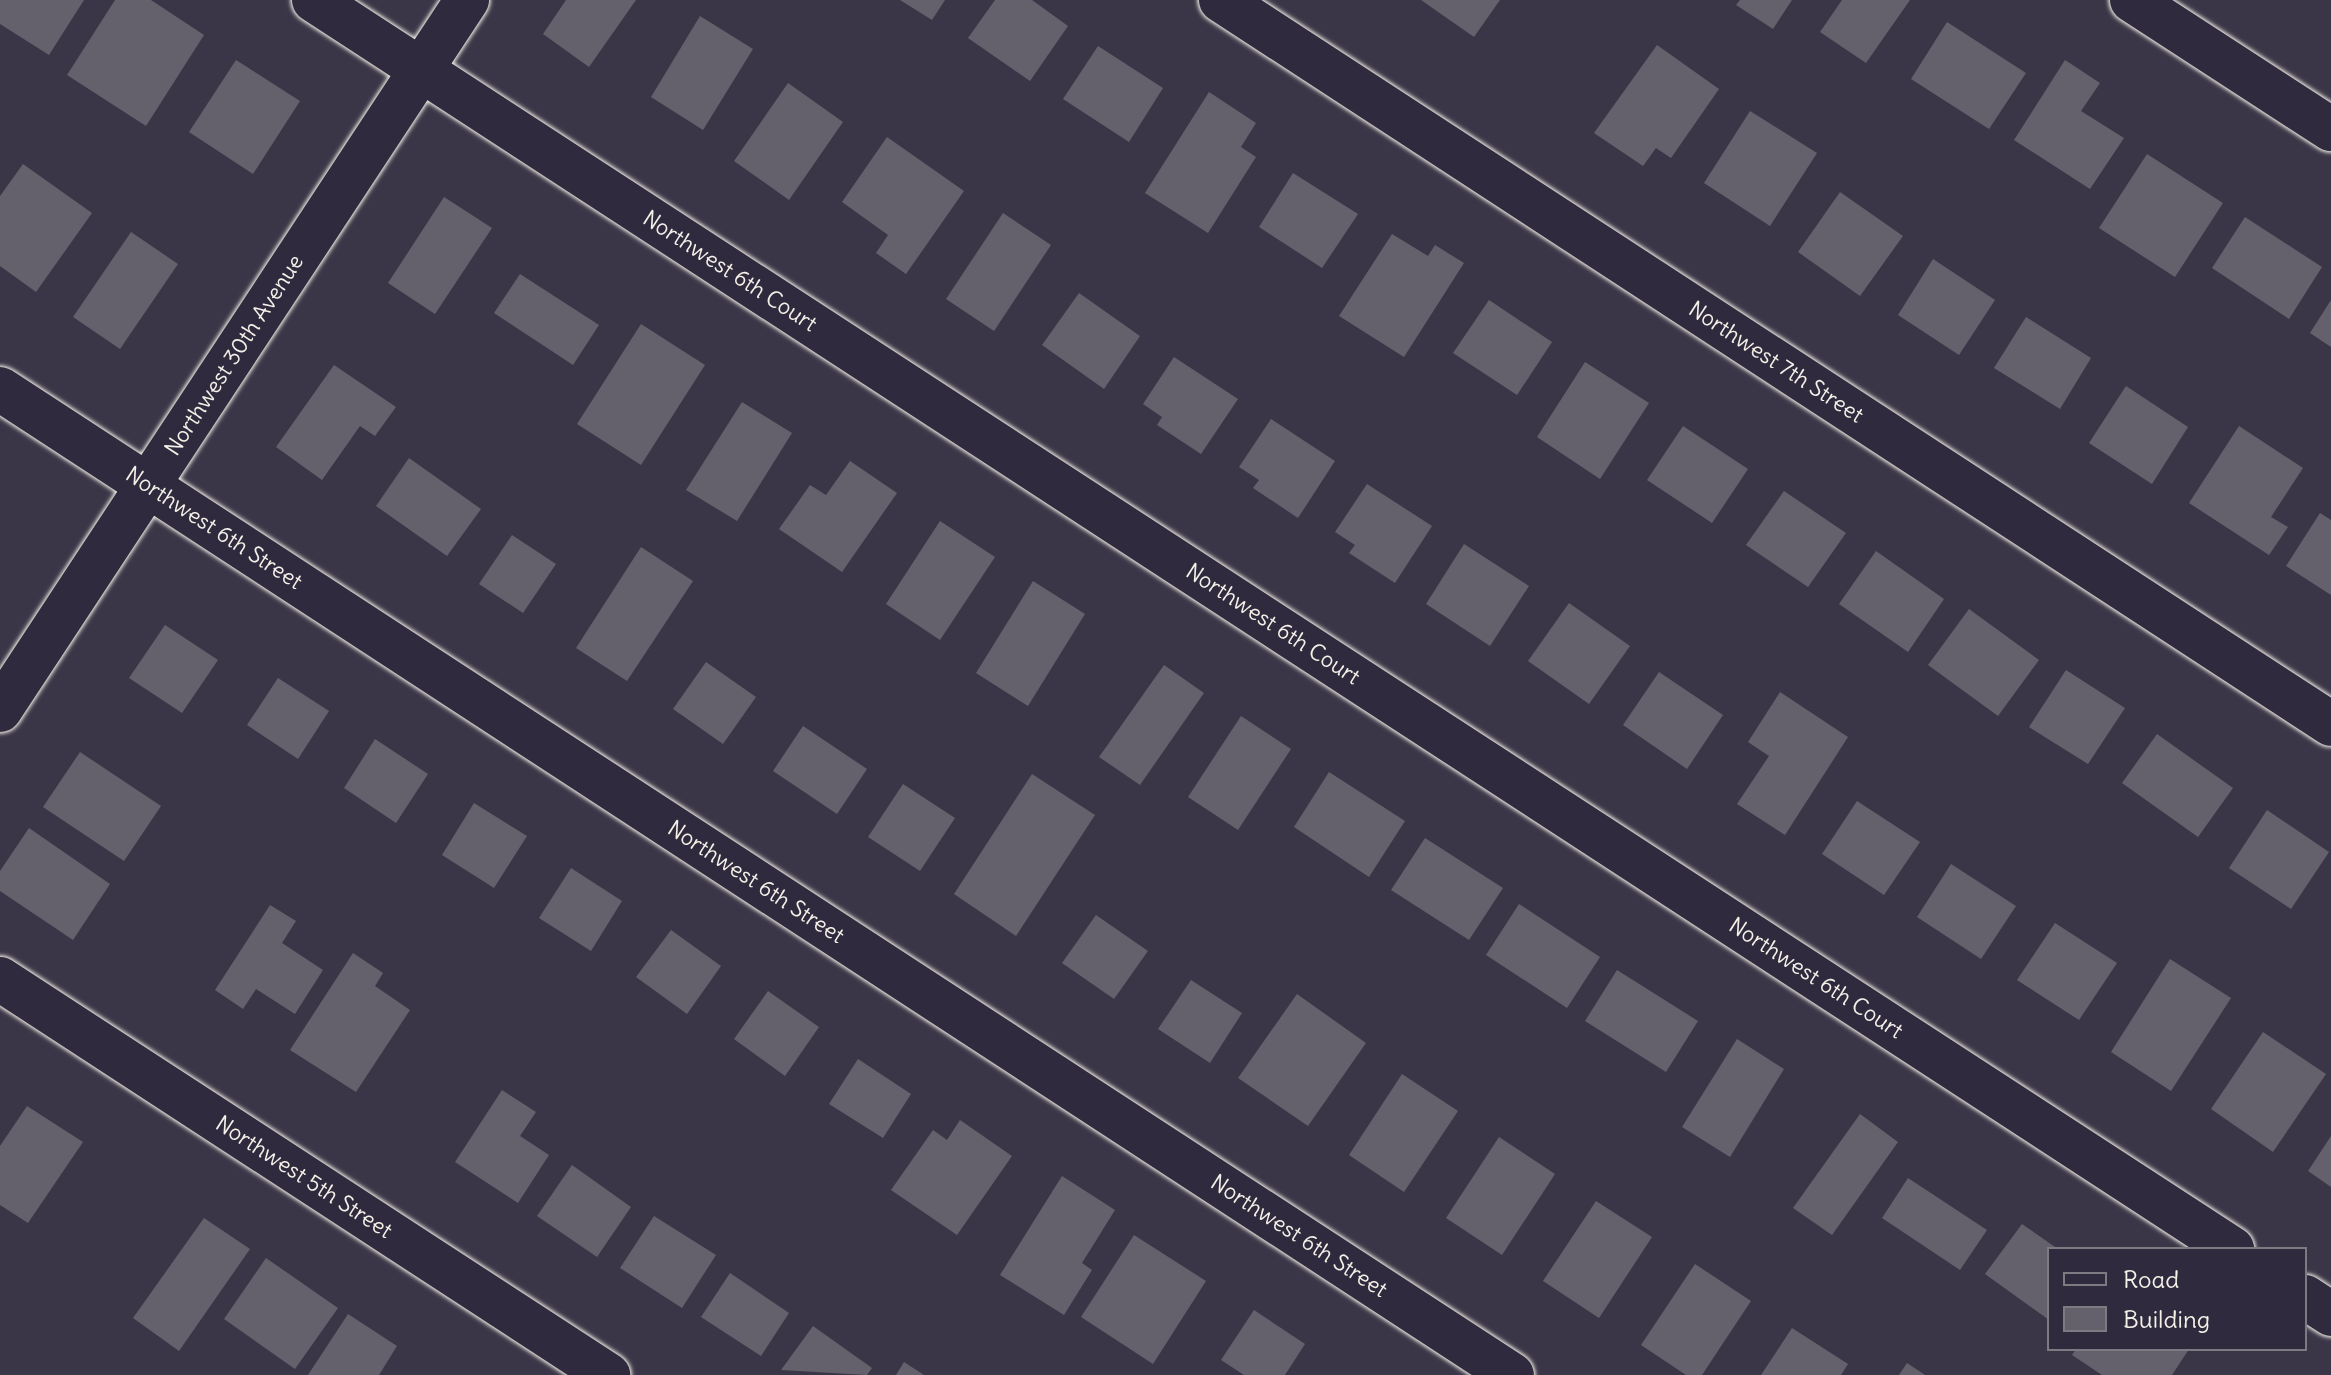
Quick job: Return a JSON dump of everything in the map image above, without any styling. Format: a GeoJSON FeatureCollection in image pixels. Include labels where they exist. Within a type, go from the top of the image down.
{"type":"FeatureCollection","features":[{"type":"Feature","properties":{"kind":"street","name":"Northwest 6th Court"},"geometry":{"type":"LineString","coordinates":[[314,0],[2229,1247]]}},
{"type":"Feature","properties":{"kind":"street","name":"Northwest 30th Avenue"},"geometry":{"type":"LineString","coordinates":[[0,710],[467,0]]}},
{"type":"Feature","properties":{"kind":"street","name":"Northwest 7th Street"},"geometry":{"type":"LineString","coordinates":[[1221,0],[2331,724]]}},
{"type":"Feature","properties":{"kind":"street"},"geometry":{"type":"LineString","coordinates":[[2132,0],[2331,129]]}},
{"type":"Feature","properties":{"kind":"street","name":"Northwest 6th Street"},"geometry":{"type":"LineString","coordinates":[[0,389],[1512,1375]]}},
{"type":"Feature","properties":{"kind":"street","name":"Northwest 5th Street"},"geometry":{"type":"LineString","coordinates":[[0,979],[608,1375]]}},
{"type":"Feature","properties":{"kind":"street"},"geometry":{"type":"LineString","coordinates":[[2307,1298],[2331,1314]]}},
{"type":"Feature","properties":{"kind":"building"},"geometry":{"type":"Polygon","coordinates":[[[0,0],[84,0],[49,55],[0,24],[0,0]]]}},
{"type":"Feature","properties":{"kind":"building"},"geometry":{"type":"Polygon","coordinates":[[[115,0],[151,0],[204,35],[146,126],[67,75],[115,0]]]}},
{"type":"Feature","properties":{"kind":"building"},"geometry":{"type":"Polygon","coordinates":[[[566,0],[636,0],[589,67],[543,34],[566,0]]]}},
{"type":"Feature","properties":{"kind":"building"},"geometry":{"type":"Polygon","coordinates":[[[900,0],[945,0],[932,20],[900,0]]]}},
{"type":"Feature","properties":{"kind":"building"},"geometry":{"type":"Polygon","coordinates":[[[995,0],[1032,0],[1068,26],[1030,81],[968,38],[995,0]]]}},
{"type":"Feature","properties":{"kind":"building"},"geometry":{"type":"Polygon","coordinates":[[[1421,0],[1500,0],[1474,37],[1421,0]]]}},
{"type":"Feature","properties":{"kind":"building"},"geometry":{"type":"Polygon","coordinates":[[[1740,0],[1792,0],[1773,29],[1736,5],[1740,0]]]}},
{"type":"Feature","properties":{"kind":"building"},"geometry":{"type":"Polygon","coordinates":[[[1842,0],[1910,0],[1866,63],[1820,32],[1842,0]]]}},
{"type":"Feature","properties":{"kind":"building"},"geometry":{"type":"Polygon","coordinates":[[[700,16],[753,49],[703,130],[651,97],[700,16]]]}},
{"type":"Feature","properties":{"kind":"building"},"geometry":{"type":"Polygon","coordinates":[[[1947,22],[2026,73],[1989,129],[1911,79],[1947,22]]]}},
{"type":"Feature","properties":{"kind":"building"},"geometry":{"type":"Polygon","coordinates":[[[1657,45],[1719,89],[1671,158],[1656,148],[1643,166],[1594,133],[1657,45]]]}},
{"type":"Feature","properties":{"kind":"building"},"geometry":{"type":"Polygon","coordinates":[[[1098,46],[1163,88],[1129,142],[1063,99],[1098,46]]]}},
{"type":"Feature","properties":{"kind":"building"},"geometry":{"type":"Polygon","coordinates":[[[236,60],[300,101],[253,174],[189,132],[236,60]]]}},
{"type":"Feature","properties":{"kind":"building"},"geometry":{"type":"Polygon","coordinates":[[[2065,60],[2100,83],[2081,111],[2124,138],[2090,189],[2014,140],[2065,60]]]}},
{"type":"Feature","properties":{"kind":"building"},"geometry":{"type":"Polygon","coordinates":[[[788,83],[843,122],[789,200],[734,161],[788,83]]]}},
{"type":"Feature","properties":{"kind":"building"},"geometry":{"type":"Polygon","coordinates":[[[1209,92],[1256,123],[1241,147],[1256,157],[1208,233],[1145,193],[1209,92]]]}},
{"type":"Feature","properties":{"kind":"building"},"geometry":{"type":"Polygon","coordinates":[[[1750,111],[1817,153],[1770,226],[1704,183],[1750,111]]]}},
{"type":"Feature","properties":{"kind":"building"},"geometry":{"type":"Polygon","coordinates":[[[887,137],[964,191],[906,274],[876,253],[888,235],[842,202],[887,137]]]}},
{"type":"Feature","properties":{"kind":"building"},"geometry":{"type":"Polygon","coordinates":[[[2147,154],[2223,203],[2175,277],[2099,228],[2147,154]]]}},
{"type":"Feature","properties":{"kind":"building"},"geometry":{"type":"Polygon","coordinates":[[[23,164],[92,213],[36,292],[0,266],[0,196],[23,164]]]}},
{"type":"Feature","properties":{"kind":"building"},"geometry":{"type":"Polygon","coordinates":[[[1293,173],[1358,214],[1322,268],[1259,227],[1293,173]]]}},
{"type":"Feature","properties":{"kind":"building"},"geometry":{"type":"Polygon","coordinates":[[[1840,192],[1903,236],[1860,296],[1798,252],[1840,192]]]}},
{"type":"Feature","properties":{"kind":"building"},"geometry":{"type":"Polygon","coordinates":[[[444,197],[492,228],[435,314],[388,283],[444,197]]]}},
{"type":"Feature","properties":{"kind":"building"},"geometry":{"type":"Polygon","coordinates":[[[1003,213],[1051,245],[994,331],[946,299],[1003,213]]]}},
{"type":"Feature","properties":{"kind":"building"},"geometry":{"type":"Polygon","coordinates":[[[2245,217],[2322,267],[2289,319],[2212,268],[2245,217]]]}},
{"type":"Feature","properties":{"kind":"building"},"geometry":{"type":"Polygon","coordinates":[[[131,232],[178,264],[120,349],[73,317],[131,232]]]}},
{"type":"Feature","properties":{"kind":"building"},"geometry":{"type":"Polygon","coordinates":[[[1392,234],[1428,256],[1435,245],[1464,263],[1404,357],[1339,316],[1392,234]]]}},
{"type":"Feature","properties":{"kind":"building"},"geometry":{"type":"Polygon","coordinates":[[[1933,259],[1995,300],[1959,355],[1898,315],[1933,259]]]}},
{"type":"Feature","properties":{"kind":"building"},"geometry":{"type":"Polygon","coordinates":[[[520,274],[599,325],[573,365],[494,313],[520,274]]]}},
{"type":"Feature","properties":{"kind":"building"},"geometry":{"type":"Polygon","coordinates":[[[1079,293],[1140,336],[1104,389],[1042,345],[1079,293]]]}},
{"type":"Feature","properties":{"kind":"building"},"geometry":{"type":"Polygon","coordinates":[[[1489,300],[1552,342],[1517,395],[1453,353],[1489,300]]]}},
{"type":"Feature","properties":{"kind":"building"},"geometry":{"type":"Polygon","coordinates":[[[2331,300],[2331,347],[2310,333],[2331,300]]]}},
{"type":"Feature","properties":{"kind":"building"},"geometry":{"type":"Polygon","coordinates":[[[2026,317],[2091,358],[2060,409],[1994,368],[2026,317]]]}},
{"type":"Feature","properties":{"kind":"building"},"geometry":{"type":"Polygon","coordinates":[[[641,324],[705,365],[641,465],[577,424],[641,324]]]}},
{"type":"Feature","properties":{"kind":"building"},"geometry":{"type":"Polygon","coordinates":[[[1174,357],[1238,399],[1201,454],[1157,425],[1162,417],[1143,404],[1174,357]]]}},
{"type":"Feature","properties":{"kind":"building"},"geometry":{"type":"Polygon","coordinates":[[[1585,362],[1649,403],[1600,479],[1537,437],[1585,362]]]}},
{"type":"Feature","properties":{"kind":"building"},"geometry":{"type":"Polygon","coordinates":[[[334,365],[396,407],[375,436],[360,426],[322,480],[276,447],[334,365]]]}},
{"type":"Feature","properties":{"kind":"building"},"geometry":{"type":"Polygon","coordinates":[[[2126,386],[2188,427],[2152,484],[2089,443],[2126,386]]]}},
{"type":"Feature","properties":{"kind":"building"},"geometry":{"type":"Polygon","coordinates":[[[742,402],[792,433],[737,521],[686,490],[742,402]]]}},
{"type":"Feature","properties":{"kind":"building"},"geometry":{"type":"Polygon","coordinates":[[[1271,419],[1335,461],[1298,518],[1253,488],[1259,480],[1239,467],[1271,419]]]}},
{"type":"Feature","properties":{"kind":"building"},"geometry":{"type":"Polygon","coordinates":[[[1683,426],[1748,469],[1712,523],[1647,480],[1683,426]]]}},
{"type":"Feature","properties":{"kind":"building"},"geometry":{"type":"Polygon","coordinates":[[[2239,426],[2303,468],[2271,517],[2288,527],[2269,555],[2189,503],[2239,426]]]}},
{"type":"Feature","properties":{"kind":"building"},"geometry":{"type":"Polygon","coordinates":[[[409,458],[481,509],[447,556],[376,506],[409,458]]]}},
{"type":"Feature","properties":{"kind":"building"},"geometry":{"type":"Polygon","coordinates":[[[850,461],[897,493],[842,572],[779,529],[810,485],[826,495],[850,461]]]}},
{"type":"Feature","properties":{"kind":"building"},"geometry":{"type":"Polygon","coordinates":[[[1367,484],[1432,526],[1395,583],[1349,553],[1355,545],[1335,532],[1367,484]]]}},
{"type":"Feature","properties":{"kind":"building"},"geometry":{"type":"Polygon","coordinates":[[[1784,491],[1846,533],[1808,587],[1746,545],[1784,491]]]}},
{"type":"Feature","properties":{"kind":"building"},"geometry":{"type":"Polygon","coordinates":[[[2320,513],[2331,520],[2331,595],[2286,566],[2320,513]]]}},
{"type":"Feature","properties":{"kind":"building"},"geometry":{"type":"Polygon","coordinates":[[[940,521],[995,557],[940,640],[886,604],[940,521]]]}},
{"type":"Feature","properties":{"kind":"building"},"geometry":{"type":"Polygon","coordinates":[[[512,535],[556,564],[523,613],[479,584],[512,535]]]}},
{"type":"Feature","properties":{"kind":"building"},"geometry":{"type":"Polygon","coordinates":[[[1464,544],[1529,586],[1490,646],[1426,604],[1464,544]]]}},
{"type":"Feature","properties":{"kind":"building"},"geometry":{"type":"Polygon","coordinates":[[[641,547],[693,581],[627,681],[576,648],[641,547]]]}},
{"type":"Feature","properties":{"kind":"building"},"geometry":{"type":"Polygon","coordinates":[[[1876,551],[1944,599],[1908,652],[1839,604],[1876,551]]]}},
{"type":"Feature","properties":{"kind":"building"},"geometry":{"type":"Polygon","coordinates":[[[1033,581],[1085,614],[1028,706],[976,673],[1033,581]]]}},
{"type":"Feature","properties":{"kind":"building"},"geometry":{"type":"Polygon","coordinates":[[[1569,603],[1630,646],[1589,704],[1528,661],[1569,603]]]}},
{"type":"Feature","properties":{"kind":"building"},"geometry":{"type":"Polygon","coordinates":[[[1969,609],[2039,660],[1998,716],[1928,665],[1969,609]]]}},
{"type":"Feature","properties":{"kind":"building"},"geometry":{"type":"Polygon","coordinates":[[[165,625],[218,660],[182,713],[129,678],[165,625]]]}},
{"type":"Feature","properties":{"kind":"building"},"geometry":{"type":"Polygon","coordinates":[[[706,662],[756,697],[723,744],[673,709],[706,662]]]}},
{"type":"Feature","properties":{"kind":"building"},"geometry":{"type":"Polygon","coordinates":[[[1164,665],[1204,693],[1140,785],[1099,757],[1164,665]]]}},
{"type":"Feature","properties":{"kind":"building"},"geometry":{"type":"Polygon","coordinates":[[[2066,670],[2125,708],[2088,764],[2029,727],[2066,670]]]}},
{"type":"Feature","properties":{"kind":"building"},"geometry":{"type":"Polygon","coordinates":[[[1659,672],[1723,715],[1687,769],[1623,725],[1659,672]]]}},
{"type":"Feature","properties":{"kind":"building"},"geometry":{"type":"Polygon","coordinates":[[[278,678],[329,711],[298,759],[247,725],[278,678]]]}},
{"type":"Feature","properties":{"kind":"building"},"geometry":{"type":"Polygon","coordinates":[[[1780,692],[1848,737],[1785,835],[1737,804],[1769,756],[1748,742],[1780,692]]]}},
{"type":"Feature","properties":{"kind":"building"},"geometry":{"type":"Polygon","coordinates":[[[1241,716],[1291,749],[1238,830],[1188,797],[1241,716]]]}},
{"type":"Feature","properties":{"kind":"building"},"geometry":{"type":"Polygon","coordinates":[[[803,726],[867,769],[837,814],[773,771],[803,726]]]}},
{"type":"Feature","properties":{"kind":"building"},"geometry":{"type":"Polygon","coordinates":[[[2157,734],[2233,788],[2198,837],[2122,783],[2157,734]]]}},
{"type":"Feature","properties":{"kind":"building"},"geometry":{"type":"Polygon","coordinates":[[[375,739],[428,774],[396,823],[344,788],[375,739]]]}},
{"type":"Feature","properties":{"kind":"building"},"geometry":{"type":"Polygon","coordinates":[[[80,752],[161,806],[124,861],[43,807],[80,752]]]}},
{"type":"Feature","properties":{"kind":"building"},"geometry":{"type":"Polygon","coordinates":[[[1329,772],[1405,821],[1369,877],[1294,827],[1329,772]]]}},
{"type":"Feature","properties":{"kind":"building"},"geometry":{"type":"Polygon","coordinates":[[[1032,774],[1095,815],[1016,936],[954,894],[1032,774]]]}},
{"type":"Feature","properties":{"kind":"building"},"geometry":{"type":"Polygon","coordinates":[[[903,784],[955,818],[920,871],[868,837],[903,784]]]}},
{"type":"Feature","properties":{"kind":"building"},"geometry":{"type":"Polygon","coordinates":[[[1857,801],[1920,842],[1884,895],[1822,854],[1857,801]]]}},
{"type":"Feature","properties":{"kind":"building"},"geometry":{"type":"Polygon","coordinates":[[[474,803],[527,836],[494,888],[442,855],[474,803]]]}},
{"type":"Feature","properties":{"kind":"building"},"geometry":{"type":"Polygon","coordinates":[[[2267,810],[2329,852],[2291,909],[2229,868],[2267,810]]]}},
{"type":"Feature","properties":{"kind":"building"},"geometry":{"type":"Polygon","coordinates":[[[29,828],[110,884],[73,940],[0,891],[0,871],[29,828]]]}},
{"type":"Feature","properties":{"kind":"building"},"geometry":{"type":"Polygon","coordinates":[[[1425,838],[1503,888],[1469,940],[1391,890],[1425,838]]]}},
{"type":"Feature","properties":{"kind":"building"},"geometry":{"type":"Polygon","coordinates":[[[1951,864],[2016,906],[1981,959],[1917,917],[1951,864]]]}},
{"type":"Feature","properties":{"kind":"building"},"geometry":{"type":"Polygon","coordinates":[[[571,868],[622,901],[591,951],[539,918],[571,868]]]}},
{"type":"Feature","properties":{"kind":"building"},"geometry":{"type":"Polygon","coordinates":[[[1519,904],[1600,957],[1567,1008],[1486,955],[1519,904]]]}},
{"type":"Feature","properties":{"kind":"building"},"geometry":{"type":"Polygon","coordinates":[[[270,905],[296,921],[282,943],[323,970],[295,1014],[256,989],[243,1009],[215,990],[270,905]]]}},
{"type":"Feature","properties":{"kind":"building"},"geometry":{"type":"Polygon","coordinates":[[[1096,915],[1148,951],[1114,999],[1062,963],[1096,915]]]}},
{"type":"Feature","properties":{"kind":"building"},"geometry":{"type":"Polygon","coordinates":[[[2055,923],[2117,963],[2079,1020],[2017,980],[2055,923]]]}},
{"type":"Feature","properties":{"kind":"building"},"geometry":{"type":"Polygon","coordinates":[[[671,930],[721,966],[687,1014],[636,977],[671,930]]]}},
{"type":"Feature","properties":{"kind":"building"},"geometry":{"type":"Polygon","coordinates":[[[353,953],[383,973],[375,986],[410,1010],[356,1092],[290,1050],[353,953]]]}},
{"type":"Feature","properties":{"kind":"building"},"geometry":{"type":"Polygon","coordinates":[[[2170,959],[2231,998],[2171,1091],[2111,1052],[2170,959]]]}},
{"type":"Feature","properties":{"kind":"building"},"geometry":{"type":"Polygon","coordinates":[[[1617,970],[1698,1021],[1666,1072],[1585,1021],[1617,970]]]}},
{"type":"Feature","properties":{"kind":"building"},"geometry":{"type":"Polygon","coordinates":[[[1191,980],[1242,1013],[1210,1063],[1158,1029],[1191,980]]]}},
{"type":"Feature","properties":{"kind":"building"},"geometry":{"type":"Polygon","coordinates":[[[768,991],[819,1027],[785,1076],[734,1039],[768,991]]]}},
{"type":"Feature","properties":{"kind":"building"},"geometry":{"type":"Polygon","coordinates":[[[1297,994],[1366,1043],[1308,1126],[1238,1078],[1297,994]]]}},
{"type":"Feature","properties":{"kind":"building"},"geometry":{"type":"Polygon","coordinates":[[[2263,1032],[2326,1074],[2273,1152],[2211,1109],[2263,1032]]]}},
{"type":"Feature","properties":{"kind":"building"},"geometry":{"type":"Polygon","coordinates":[[[1737,1039],[1784,1069],[1730,1157],[1682,1127],[1737,1039]]]}},
{"type":"Feature","properties":{"kind":"building"},"geometry":{"type":"Polygon","coordinates":[[[858,1059],[911,1094],[883,1138],[829,1104],[858,1059]]]}},
{"type":"Feature","properties":{"kind":"building"},"geometry":{"type":"Polygon","coordinates":[[[1402,1074],[1458,1111],[1404,1192],[1349,1155],[1402,1074]]]}},
{"type":"Feature","properties":{"kind":"building"},"geometry":{"type":"Polygon","coordinates":[[[502,1090],[536,1112],[520,1136],[549,1155],[518,1203],[455,1162],[502,1090]]]}},
{"type":"Feature","properties":{"kind":"building"},"geometry":{"type":"Polygon","coordinates":[[[27,1106],[83,1142],[28,1223],[0,1205],[0,1146],[27,1106]]]}},
{"type":"Feature","properties":{"kind":"building"},"geometry":{"type":"Polygon","coordinates":[[[1860,1114],[1898,1142],[1832,1235],[1793,1208],[1860,1114]]]}},
{"type":"Feature","properties":{"kind":"building"},"geometry":{"type":"Polygon","coordinates":[[[960,1120],[1012,1156],[957,1235],[891,1190],[933,1130],[947,1140],[960,1120]]]}},
{"type":"Feature","properties":{"kind":"building"},"geometry":{"type":"Polygon","coordinates":[[[2331,1136],[2331,1187],[2308,1171],[2331,1136]]]}},
{"type":"Feature","properties":{"kind":"building"},"geometry":{"type":"Polygon","coordinates":[[[1499,1137],[1555,1174],[1502,1255],[1446,1218],[1499,1137]]]}},
{"type":"Feature","properties":{"kind":"building"},"geometry":{"type":"Polygon","coordinates":[[[572,1165],[631,1207],[597,1257],[537,1216],[572,1165]]]}},
{"type":"Feature","properties":{"kind":"building"},"geometry":{"type":"Polygon","coordinates":[[[1062,1176],[1115,1210],[1082,1263],[1092,1270],[1064,1315],[1000,1275],[1062,1176]]]}},
{"type":"Feature","properties":{"kind":"building"},"geometry":{"type":"Polygon","coordinates":[[[1908,1178],[1987,1230],[1960,1270],[1882,1218],[1908,1178]]]}},
{"type":"Feature","properties":{"kind":"building"},"geometry":{"type":"Polygon","coordinates":[[[1596,1201],[1652,1237],[1599,1318],[1543,1281],[1596,1201]]]}},
{"type":"Feature","properties":{"kind":"building"},"geometry":{"type":"Polygon","coordinates":[[[654,1216],[716,1255],[682,1308],[620,1268],[654,1216]]]}},
{"type":"Feature","properties":{"kind":"building"},"geometry":{"type":"Polygon","coordinates":[[[204,1218],[250,1249],[179,1351],[133,1318],[204,1218]]]}},
{"type":"Feature","properties":{"kind":"building"},"geometry":{"type":"Polygon","coordinates":[[[2022,1224],[2055,1247],[2047,1247],[2047,1319],[1985,1274],[2022,1224]]]}},
{"type":"Feature","properties":{"kind":"building"},"geometry":{"type":"Polygon","coordinates":[[[1134,1235],[1206,1281],[1153,1364],[1081,1317],[1134,1235]]]}},
{"type":"Feature","properties":{"kind":"building"},"geometry":{"type":"Polygon","coordinates":[[[266,1258],[338,1308],[295,1369],[224,1319],[266,1258]]]}},
{"type":"Feature","properties":{"kind":"building"},"geometry":{"type":"Polygon","coordinates":[[[1695,1264],[1751,1301],[1702,1375],[1686,1375],[1641,1345],[1695,1264]]]}},
{"type":"Feature","properties":{"kind":"building"},"geometry":{"type":"Polygon","coordinates":[[[730,1273],[789,1313],[761,1356],[701,1317],[730,1273]]]}},
{"type":"Feature","properties":{"kind":"building"},"geometry":{"type":"Polygon","coordinates":[[[1254,1310],[1305,1344],[1285,1375],[1244,1375],[1221,1360],[1254,1310]]]}},
{"type":"Feature","properties":{"kind":"building"},"geometry":{"type":"Polygon","coordinates":[[[348,1314],[397,1346],[379,1375],[308,1375],[348,1314]]]}},
{"type":"Feature","properties":{"kind":"building"},"geometry":{"type":"Polygon","coordinates":[[[813,1326],[872,1368],[867,1375],[781,1370],[813,1326]]]}},
{"type":"Feature","properties":{"kind":"building"},"geometry":{"type":"Polygon","coordinates":[[[1792,1328],[1848,1364],[1841,1375],[1761,1375],[1792,1328]]]}},
{"type":"Feature","properties":{"kind":"building"},"geometry":{"type":"Polygon","coordinates":[[[2075,1351],[2188,1351],[2172,1375],[2102,1375],[2072,1355],[2075,1351]]]}},
{"type":"Feature","properties":{"kind":"building"},"geometry":{"type":"Polygon","coordinates":[[[904,1362],[924,1375],[896,1375],[904,1362]]]}},
{"type":"Feature","properties":{"kind":"building"},"geometry":{"type":"Polygon","coordinates":[[[1907,1363],[1925,1375],[1899,1375],[1907,1363]]]}}]}
